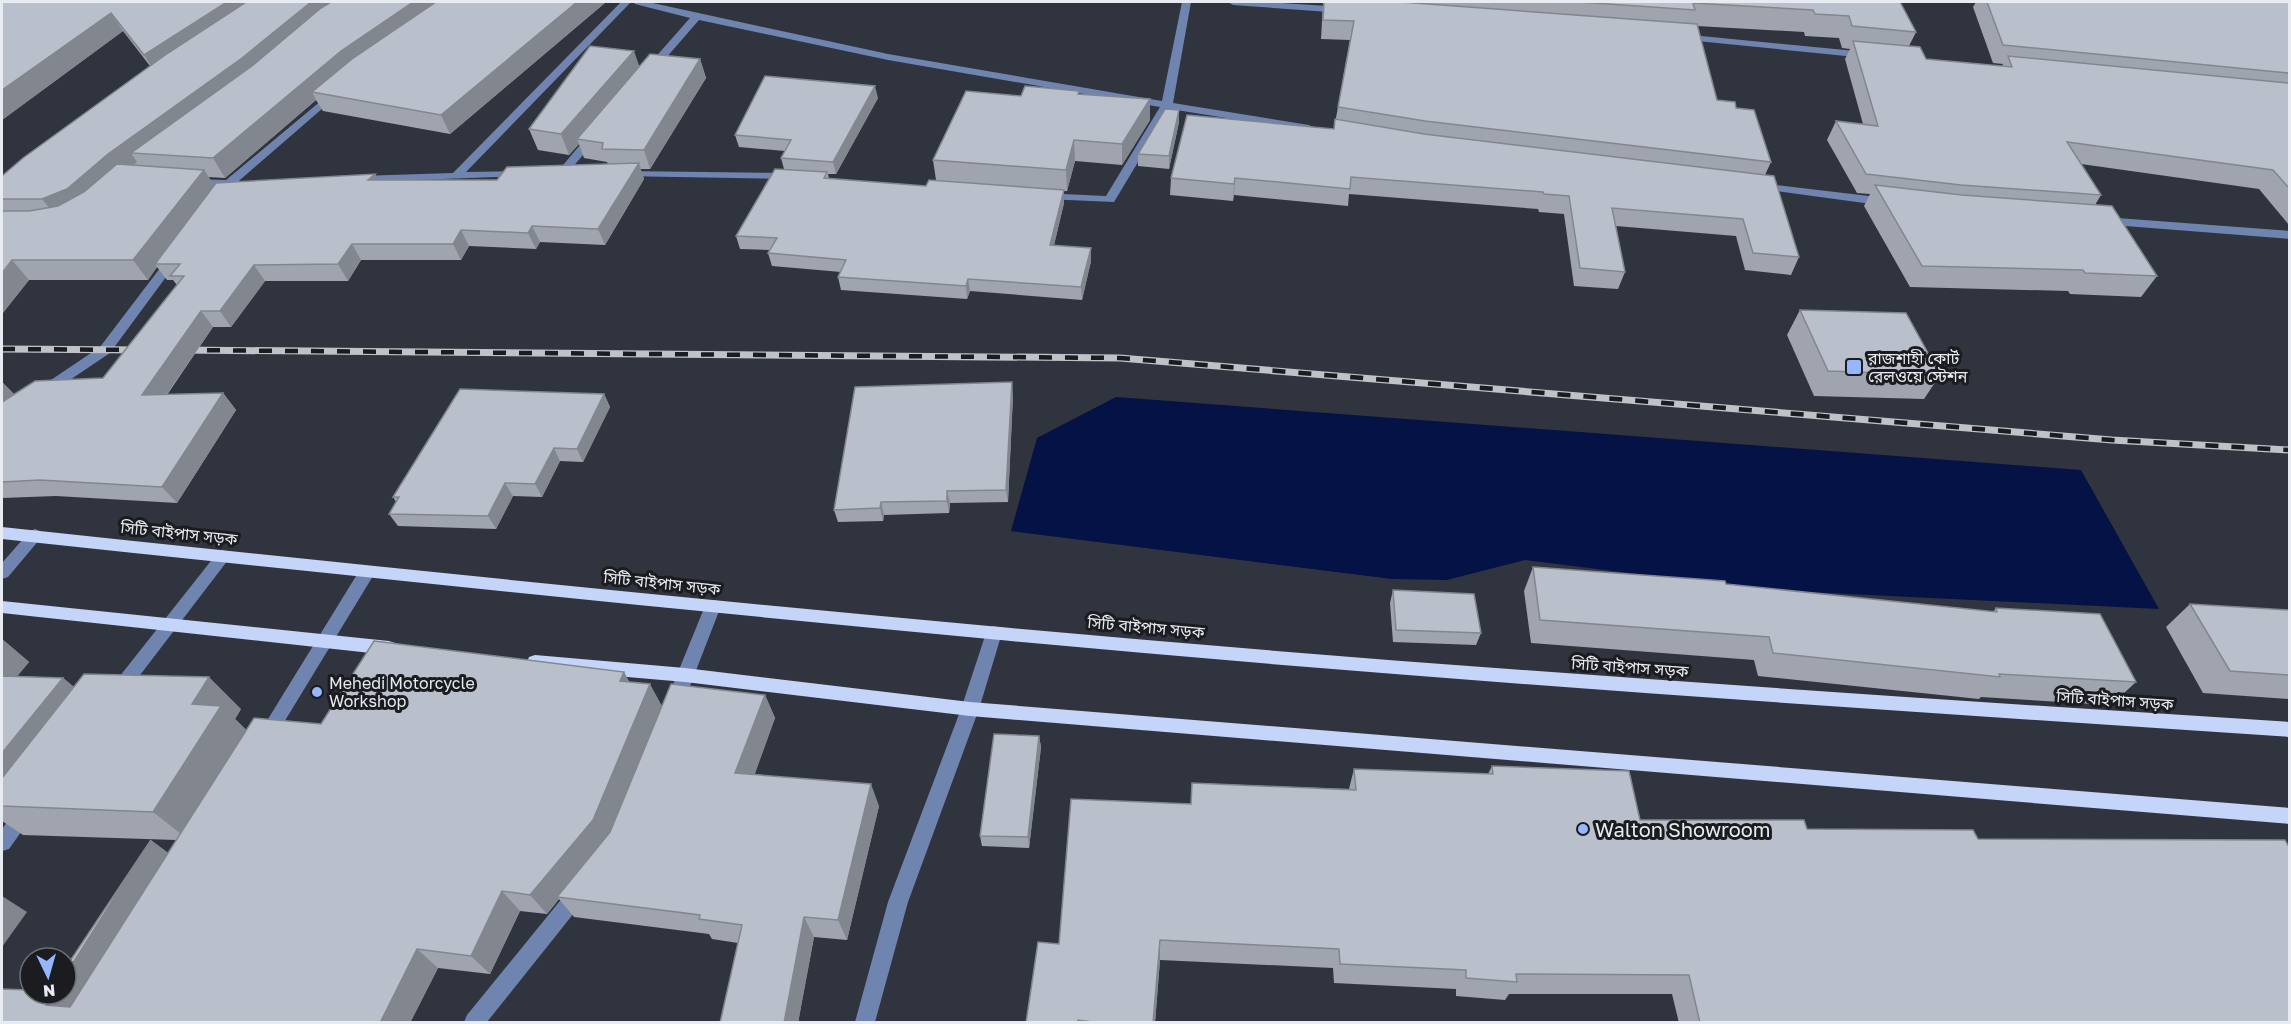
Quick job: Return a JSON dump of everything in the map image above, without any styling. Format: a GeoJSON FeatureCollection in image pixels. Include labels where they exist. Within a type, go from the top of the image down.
{"type":"FeatureCollection","features":[{"type":"Feature","properties":{"kind":"main road","name":"সিটি বাইপাস সড়ক"},"geometry":{"type":"LineString","coordinates":[[2,533],[367,572],[994,633],[1676,689],[2289,730]]}},
{"type":"Feature","properties":{"kind":"main road"},"geometry":{"type":"LineString","coordinates":[[2,607],[406,650]]}},
{"type":"Feature","properties":{"kind":"main road"},"geometry":{"type":"LineString","coordinates":[[522,660],[685,675],[970,709],[2289,816]]}},
{"type":"Feature","properties":{"kind":"street"},"geometry":{"type":"LineString","coordinates":[[456,176],[626,2]]}},
{"type":"Feature","properties":{"kind":"street"},"geometry":{"type":"LineString","coordinates":[[638,2],[888,57],[1317,129]]}},
{"type":"Feature","properties":{"kind":"street"},"geometry":{"type":"LineString","coordinates":[[1028,194],[1110,200],[1167,104],[1187,2]]}},
{"type":"Feature","properties":{"kind":"street"},"geometry":{"type":"LineString","coordinates":[[1233,2],[1350,11]]}},
{"type":"Feature","properties":{"kind":"street"},"geometry":{"type":"LineString","coordinates":[[644,77],[696,16]]}},
{"type":"Feature","properties":{"kind":"street"},"geometry":{"type":"LineString","coordinates":[[1666,36],[1877,57]]}},
{"type":"Feature","properties":{"kind":"street"},"geometry":{"type":"LineString","coordinates":[[226,189],[339,88]]}},
{"type":"Feature","properties":{"kind":"street"},"geometry":{"type":"LineString","coordinates":[[349,180],[556,173],[606,121]]}},
{"type":"Feature","properties":{"kind":"street"},"geometry":{"type":"LineString","coordinates":[[609,174],[808,178]]}},
{"type":"Feature","properties":{"kind":"street"},"geometry":{"type":"LineString","coordinates":[[184,181],[226,189],[253,183]]}},
{"type":"Feature","properties":{"kind":"street"},"geometry":{"type":"LineString","coordinates":[[1749,185],[1903,204]]}},
{"type":"Feature","properties":{"kind":"street"},"geometry":{"type":"LineString","coordinates":[[2091,220],[2289,235]]}},
{"type":"Feature","properties":{"kind":"street"},"geometry":{"type":"LineString","coordinates":[[30,401],[105,350],[181,249]]}},
{"type":"Feature","properties":{"kind":"street"},"geometry":{"type":"LineString","coordinates":[[2,573],[35,535]]}},
{"type":"Feature","properties":{"kind":"street"},"geometry":{"type":"LineString","coordinates":[[107,706],[222,556]]}},
{"type":"Feature","properties":{"kind":"street"},"geometry":{"type":"LineString","coordinates":[[256,752],[367,572]]}},
{"type":"Feature","properties":{"kind":"street"},"geometry":{"type":"LineString","coordinates":[[668,718],[713,606]]}},
{"type":"Feature","properties":{"kind":"street"},"geometry":{"type":"LineString","coordinates":[[865,1023],[898,902],[970,709],[994,633]]}},
{"type":"Feature","properties":{"kind":"street"},"geometry":{"type":"LineString","coordinates":[[2,843],[37,798]]}},
{"type":"Feature","properties":{"kind":"street"},"geometry":{"type":"LineString","coordinates":[[474,1023],[593,875]]}},
{"type":"Feature","properties":{"kind":"shaded area"},"geometry":{"type":"Polygon","coordinates":[[[1116,397],[2081,470],[2159,609],[1766,590],[1525,560],[1447,580],[1392,579],[1011,531],[1037,438],[1116,397]]]}},
{"type":"Feature","properties":{"kind":"building"},"geometry":{"type":"Polygon","coordinates":[[[2,2],[227,2],[144,55],[111,13],[2,90],[2,2]]]}},
{"type":"Feature","properties":{"kind":"building"},"geometry":{"type":"Polygon","coordinates":[[[246,2],[311,2],[242,58],[108,154],[67,189],[42,199],[2,199],[2,176],[23,158],[168,53],[246,2]]]}},
{"type":"Feature","properties":{"kind":"building"},"geometry":{"type":"Polygon","coordinates":[[[331,2],[413,2],[341,51],[213,158],[131,153],[252,66],[331,2]]]}},
{"type":"Feature","properties":{"kind":"building"},"geometry":{"type":"Polygon","coordinates":[[[436,2],[577,2],[441,115],[312,92],[352,59],[436,2]]]}},
{"type":"Feature","properties":{"kind":"building"},"geometry":{"type":"Polygon","coordinates":[[[1324,2],[1401,2],[1697,24],[1717,100],[1735,102],[1736,108],[1754,110],[1771,162],[1425,121],[1338,107],[1354,21],[1323,20],[1324,2]]]}},
{"type":"Feature","properties":{"kind":"building"},"geometry":{"type":"Polygon","coordinates":[[[1579,2],[1900,2],[1916,32],[1852,26],[1849,16],[1815,14],[1813,10],[1693,3],[1695,10],[1579,2]]]}},
{"type":"Feature","properties":{"kind":"building"},"geometry":{"type":"Polygon","coordinates":[[[1987,2],[2289,2],[2289,73],[2003,45],[1987,2]]]}},
{"type":"Feature","properties":{"kind":"building"},"geometry":{"type":"Polygon","coordinates":[[[1853,41],[1920,47],[1926,59],[2012,67],[2008,56],[2289,83],[2289,188],[2273,170],[2067,142],[2101,195],[1961,185],[1866,174],[1836,121],[1878,126],[1853,41]]]}},
{"type":"Feature","properties":{"kind":"building"},"geometry":{"type":"Polygon","coordinates":[[[590,46],[634,51],[561,134],[529,129],[590,46]]]}},
{"type":"Feature","properties":{"kind":"building"},"geometry":{"type":"Polygon","coordinates":[[[650,54],[700,59],[644,150],[602,149],[603,143],[577,139],[650,54]]]}},
{"type":"Feature","properties":{"kind":"building"},"geometry":{"type":"Polygon","coordinates":[[[765,76],[875,86],[833,162],[781,158],[791,140],[735,135],[765,76]]]}},
{"type":"Feature","properties":{"kind":"building"},"geometry":{"type":"Polygon","coordinates":[[[1025,86],[1079,91],[1078,94],[1150,99],[1122,144],[1074,140],[1066,170],[933,160],[966,91],[1021,96],[1025,86]]]}},
{"type":"Feature","properties":{"kind":"building"},"geometry":{"type":"Polygon","coordinates":[[[1165,109],[1179,110],[1169,156],[1138,154],[1165,109]]]}},
{"type":"Feature","properties":{"kind":"building"},"geometry":{"type":"Polygon","coordinates":[[[1187,115],[1334,129],[1335,119],[1424,134],[1774,176],[1799,257],[1753,253],[1743,219],[1612,208],[1625,272],[1580,268],[1569,196],[1351,177],[1350,189],[1235,178],[1234,184],[1171,178],[1187,115]]]}},
{"type":"Feature","properties":{"kind":"building"},"geometry":{"type":"Polygon","coordinates":[[[639,163],[598,229],[532,226],[528,233],[461,230],[453,244],[352,244],[338,264],[254,265],[220,311],[201,311],[142,395],[223,393],[162,487],[40,480],[2,482],[2,402],[35,381],[103,378],[184,276],[170,276],[180,264],[155,264],[216,183],[375,174],[368,180],[497,180],[507,167],[639,163]]]}},
{"type":"Feature","properties":{"kind":"building"},"geometry":{"type":"Polygon","coordinates":[[[117,164],[204,170],[133,260],[12,260],[2,273],[2,211],[29,211],[58,206],[84,192],[117,164]]]}},
{"type":"Feature","properties":{"kind":"building"},"geometry":{"type":"Polygon","coordinates":[[[775,169],[827,172],[824,178],[926,186],[929,180],[1064,190],[1050,245],[1091,248],[1081,287],[968,279],[966,286],[838,277],[846,260],[768,253],[777,238],[736,236],[775,169]]]}},
{"type":"Feature","properties":{"kind":"building"},"geometry":{"type":"Polygon","coordinates":[[[1875,185],[1962,195],[2112,206],[2157,276],[2085,273],[2083,270],[1922,266],[1875,185]]]}},
{"type":"Feature","properties":{"kind":"building"},"geometry":{"type":"Polygon","coordinates":[[[1800,310],[1906,313],[1940,375],[1828,371],[1800,310]]]}},
{"type":"Feature","properties":{"kind":"building"},"geometry":{"type":"Polygon","coordinates":[[[1012,382],[1006,490],[947,491],[947,501],[881,502],[880,508],[834,510],[855,387],[1012,382]]]}},
{"type":"Feature","properties":{"kind":"building"},"geometry":{"type":"Polygon","coordinates":[[[460,389],[604,394],[577,449],[554,448],[535,484],[505,483],[488,516],[389,514],[399,497],[393,497],[460,389]]]}},
{"type":"Feature","properties":{"kind":"building"},"geometry":{"type":"Polygon","coordinates":[[[1533,567],[1725,581],[1726,584],[1997,612],[1996,608],[2100,614],[2136,682],[1999,674],[2000,677],[1773,653],[1769,637],[1540,620],[1533,567]]]}},
{"type":"Feature","properties":{"kind":"building"},"geometry":{"type":"Polygon","coordinates":[[[1393,590],[1474,594],[1481,633],[1396,630],[1393,590]]]}},
{"type":"Feature","properties":{"kind":"building"},"geometry":{"type":"Polygon","coordinates":[[[2190,604],[2289,610],[2289,675],[2230,671],[2190,604]]]}},
{"type":"Feature","properties":{"kind":"building"},"geometry":{"type":"Polygon","coordinates":[[[374,641],[624,672],[620,681],[650,684],[593,820],[530,895],[502,891],[471,956],[417,949],[380,1023],[2,1023],[2,989],[18,990],[18,1006],[78,1006],[78,994],[254,718],[321,724],[374,641]]]}},
{"type":"Feature","properties":{"kind":"building"},"geometry":{"type":"Polygon","coordinates":[[[84,674],[209,677],[192,704],[221,706],[153,812],[2,806],[2,778],[84,674]]]}},
{"type":"Feature","properties":{"kind":"building"},"geometry":{"type":"Polygon","coordinates":[[[2,676],[63,678],[2,753],[2,676]]]}},
{"type":"Feature","properties":{"kind":"building"},"geometry":{"type":"Polygon","coordinates":[[[671,684],[765,695],[735,773],[871,784],[838,920],[804,917],[784,1023],[720,1023],[742,925],[699,919],[700,915],[557,897],[610,832],[671,684]]]}},
{"type":"Feature","properties":{"kind":"building"},"geometry":{"type":"Polygon","coordinates":[[[994,734],[1039,736],[1028,837],[980,836],[994,734]]]}},
{"type":"Feature","properties":{"kind":"building"},"geometry":{"type":"Polygon","coordinates":[[[1492,766],[1629,771],[1640,820],[1804,820],[1807,829],[1973,830],[1978,839],[2285,840],[2289,847],[2289,1023],[1700,1023],[1689,975],[1516,974],[1517,982],[1466,978],[1466,970],[1340,964],[1339,949],[1160,940],[1153,1023],[1100,1023],[1078,1020],[1078,1023],[1026,1023],[1038,942],[1059,944],[1071,799],[1191,804],[1192,783],[1356,790],[1354,769],[1493,774],[1492,766]]]}},
{"type":"Feature","properties":{"kind":"building"},"geometry":{"type":"Polygon","coordinates":[[[151,840],[78,955],[78,949],[151,840]]]}},
{"type":"Feature","properties":{"kind":"railway"},"geometry":{"type":"LineString","coordinates":[[2,349],[142,350]]}},
{"type":"Feature","properties":{"kind":"railway"},"geometry":{"type":"LineString","coordinates":[[181,350],[1120,358],[2112,440],[2290,450]]}},
{"type":"Feature","properties":{"kind":"place","name":"রাজশাহী কোর্ট রেলওয়ে স্টেশন"},"geometry":{"type":"Point","coordinates":[1854,367]}},
{"type":"Feature","properties":{"kind":"place","name":"Mehedi Motorcycle Workshop"},"geometry":{"type":"Point","coordinates":[317,692]}},
{"type":"Feature","properties":{"kind":"place","name":"Walton Showroom"},"geometry":{"type":"Point","coordinates":[1583,829]}}]}
